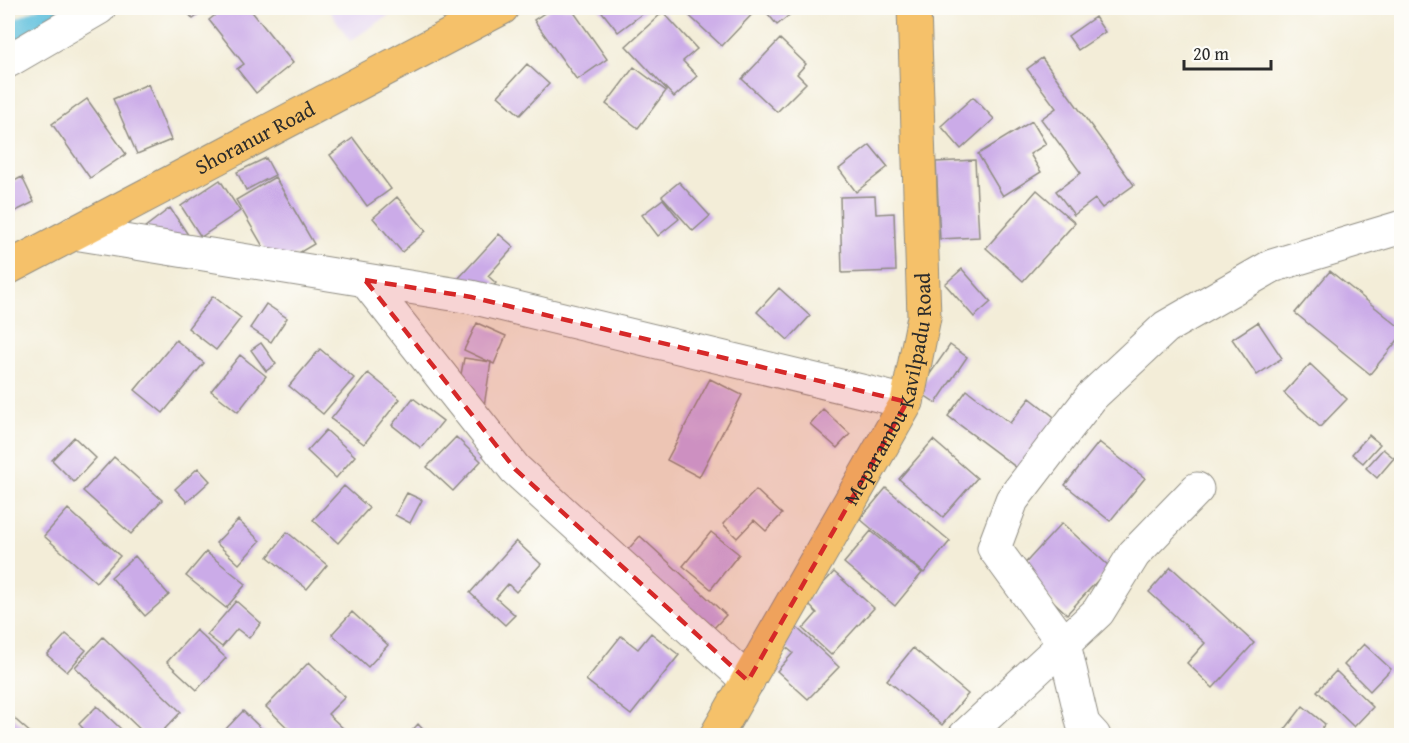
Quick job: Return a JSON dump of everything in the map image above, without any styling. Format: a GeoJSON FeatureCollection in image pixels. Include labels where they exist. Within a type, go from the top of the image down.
{"type":"FeatureCollection","features":[{"type":"Feature","properties":{"kind":"main road","name":"Shoranur Road"},"geometry":{"type":"LineString","coordinates":[[8,268],[502,8]]}},
{"type":"Feature","properties":{"kind":"main road","name":"Meparambu Kavilpadu Road"},"geometry":{"type":"LineString","coordinates":[[716,735],[907,402],[924,317],[914,8]]}},
{"type":"Feature","properties":{"kind":"street"},"geometry":{"type":"LineString","coordinates":[[8,61],[99,8]]}},
{"type":"Feature","properties":{"kind":"street"},"geometry":{"type":"LineString","coordinates":[[1094,735],[1083,724],[1064,644],[994,548],[1012,500],[1092,396],[1166,327],[1272,266],[1401,227]]}},
{"type":"Feature","properties":{"kind":"street"},"geometry":{"type":"LineString","coordinates":[[74,233],[471,297],[907,402]]}},
{"type":"Feature","properties":{"kind":"street"},"geometry":{"type":"LineString","coordinates":[[365,280],[515,469],[748,681]]}},
{"type":"Feature","properties":{"kind":"street"},"geometry":{"type":"LineString","coordinates":[[965,735],[1098,612],[1134,554],[1197,489]]}},
{"type":"Feature","properties":{"kind":"highlighted area"},"geometry":{"type":"Polygon","coordinates":[[[365,280],[471,297],[907,402],[748,681],[515,469],[365,280]]]}},
{"type":"Feature","properties":{"kind":"shaded area"},"geometry":{"type":"Polygon","coordinates":[[[328,8],[400,8],[350,41],[328,8]]]}},
{"type":"Feature","properties":{"kind":"building"},"geometry":{"type":"Polygon","coordinates":[[[184,8],[208,8],[193,19],[184,8]]]}},
{"type":"Feature","properties":{"kind":"building"},"geometry":{"type":"Polygon","coordinates":[[[224,8],[249,8],[293,63],[256,93],[237,69],[244,64],[209,20],[224,8]]]}},
{"type":"Feature","properties":{"kind":"building"},"geometry":{"type":"Polygon","coordinates":[[[552,8],[571,8],[607,59],[577,80],[534,20],[552,8]]]}},
{"type":"Feature","properties":{"kind":"building"},"geometry":{"type":"Polygon","coordinates":[[[599,8],[650,8],[618,32],[599,8]]]}},
{"type":"Feature","properties":{"kind":"building"},"geometry":{"type":"Polygon","coordinates":[[[681,8],[758,8],[722,46],[681,8]]]}},
{"type":"Feature","properties":{"kind":"building"},"geometry":{"type":"Polygon","coordinates":[[[763,8],[798,8],[777,25],[763,8]]]}},
{"type":"Feature","properties":{"kind":"building"},"geometry":{"type":"Polygon","coordinates":[[[663,12],[697,49],[683,61],[697,76],[674,97],[626,46],[663,12]]]}},
{"type":"Feature","properties":{"kind":"building"},"geometry":{"type":"Polygon","coordinates":[[[1095,17],[1105,32],[1078,50],[1068,36],[1095,17]]]}},
{"type":"Feature","properties":{"kind":"building"},"geometry":{"type":"Polygon","coordinates":[[[780,39],[806,64],[797,74],[806,83],[777,112],[742,79],[780,39]]]}},
{"type":"Feature","properties":{"kind":"building"},"geometry":{"type":"Polygon","coordinates":[[[1042,58],[1134,185],[1102,208],[1095,199],[1074,215],[1056,191],[1081,173],[1041,119],[1056,108],[1027,69],[1042,58]]]}},
{"type":"Feature","properties":{"kind":"building"},"geometry":{"type":"Polygon","coordinates":[[[527,64],[549,84],[520,115],[498,96],[527,64]]]}},
{"type":"Feature","properties":{"kind":"building"},"geometry":{"type":"Polygon","coordinates":[[[634,67],[666,91],[638,128],[606,104],[634,67]]]}},
{"type":"Feature","properties":{"kind":"building"},"geometry":{"type":"Polygon","coordinates":[[[148,84],[171,140],[137,154],[113,99],[148,84]]]}},
{"type":"Feature","properties":{"kind":"building"},"geometry":{"type":"Polygon","coordinates":[[[973,97],[994,119],[961,149],[941,126],[973,97]]]}},
{"type":"Feature","properties":{"kind":"building"},"geometry":{"type":"Polygon","coordinates":[[[87,99],[126,154],[90,178],[52,124],[87,99]]]}},
{"type":"Feature","properties":{"kind":"building"},"geometry":{"type":"Polygon","coordinates":[[[1032,121],[1046,144],[1030,154],[1041,172],[1003,196],[978,154],[1032,121]]]}},
{"type":"Feature","properties":{"kind":"building"},"geometry":{"type":"Polygon","coordinates":[[[353,138],[391,189],[367,206],[330,155],[353,138]]]}},
{"type":"Feature","properties":{"kind":"building"},"geometry":{"type":"Polygon","coordinates":[[[870,145],[888,167],[856,192],[839,169],[870,145]]]}},
{"type":"Feature","properties":{"kind":"building"},"geometry":{"type":"Polygon","coordinates":[[[266,158],[275,175],[246,190],[237,172],[266,158]]]}},
{"type":"Feature","properties":{"kind":"building"},"geometry":{"type":"Polygon","coordinates":[[[975,160],[979,237],[940,239],[936,162],[975,160]]]}},
{"type":"Feature","properties":{"kind":"building"},"geometry":{"type":"Polygon","coordinates":[[[22,177],[34,202],[8,215],[8,184],[22,177]]]}},
{"type":"Feature","properties":{"kind":"building"},"geometry":{"type":"Polygon","coordinates":[[[275,177],[314,244],[275,267],[236,200],[275,177]]]}},
{"type":"Feature","properties":{"kind":"building"},"geometry":{"type":"Polygon","coordinates":[[[220,180],[240,211],[201,237],[181,206],[220,180]]]}},
{"type":"Feature","properties":{"kind":"building"},"geometry":{"type":"Polygon","coordinates":[[[679,182],[710,216],[693,231],[662,196],[679,182]]]}},
{"type":"Feature","properties":{"kind":"building"},"geometry":{"type":"Polygon","coordinates":[[[1037,190],[1075,223],[1023,281],[986,248],[1037,190]]]}},
{"type":"Feature","properties":{"kind":"building"},"geometry":{"type":"Polygon","coordinates":[[[875,196],[876,214],[894,213],[896,271],[842,273],[840,197],[875,196]]]}},
{"type":"Feature","properties":{"kind":"building"},"geometry":{"type":"Polygon","coordinates":[[[397,197],[426,231],[402,252],[373,218],[397,197]]]}},
{"type":"Feature","properties":{"kind":"building"},"geometry":{"type":"Polygon","coordinates":[[[663,199],[679,219],[658,236],[642,215],[663,199]]]}},
{"type":"Feature","properties":{"kind":"building"},"geometry":{"type":"Polygon","coordinates":[[[170,208],[197,248],[171,266],[144,228],[170,208]]]}},
{"type":"Feature","properties":{"kind":"building"},"geometry":{"type":"Polygon","coordinates":[[[499,234],[514,247],[488,276],[496,283],[480,300],[458,279],[499,234]]]}},
{"type":"Feature","properties":{"kind":"building"},"geometry":{"type":"Polygon","coordinates":[[[962,269],[991,302],[974,317],[945,284],[962,269]]]}},
{"type":"Feature","properties":{"kind":"building"},"geometry":{"type":"Polygon","coordinates":[[[1330,271],[1402,329],[1402,335],[1370,374],[1295,313],[1330,271]]]}},
{"type":"Feature","properties":{"kind":"building"},"geometry":{"type":"Polygon","coordinates":[[[779,288],[810,316],[788,340],[757,312],[779,288]]]}},
{"type":"Feature","properties":{"kind":"building"},"geometry":{"type":"Polygon","coordinates":[[[213,296],[241,318],[216,350],[188,328],[213,296]]]}},
{"type":"Feature","properties":{"kind":"building"},"geometry":{"type":"Polygon","coordinates":[[[266,304],[287,318],[271,342],[250,328],[266,304]]]}},
{"type":"Feature","properties":{"kind":"building"},"geometry":{"type":"Polygon","coordinates":[[[1258,322],[1282,358],[1257,375],[1232,339],[1258,322]]]}},
{"type":"Feature","properties":{"kind":"building"},"geometry":{"type":"Polygon","coordinates":[[[477,323],[506,336],[494,364],[464,350],[477,323]]]}},
{"type":"Feature","properties":{"kind":"building"},"geometry":{"type":"Polygon","coordinates":[[[176,340],[204,363],[163,413],[135,390],[176,340]]]}},
{"type":"Feature","properties":{"kind":"building"},"geometry":{"type":"Polygon","coordinates":[[[261,343],[276,364],[266,371],[251,350],[261,343]]]}},
{"type":"Feature","properties":{"kind":"building"},"geometry":{"type":"Polygon","coordinates":[[[950,345],[967,357],[936,403],[918,391],[950,345]]]}},
{"type":"Feature","properties":{"kind":"building"},"geometry":{"type":"Polygon","coordinates":[[[320,349],[354,378],[323,414],[289,386],[320,349]]]}},
{"type":"Feature","properties":{"kind":"building"},"geometry":{"type":"Polygon","coordinates":[[[240,355],[266,376],[238,412],[211,391],[240,355]]]}},
{"type":"Feature","properties":{"kind":"building"},"geometry":{"type":"Polygon","coordinates":[[[464,358],[491,362],[484,406],[456,401],[464,358]]]}},
{"type":"Feature","properties":{"kind":"building"},"geometry":{"type":"Polygon","coordinates":[[[1310,364],[1347,399],[1320,427],[1284,393],[1310,364]]]}},
{"type":"Feature","properties":{"kind":"building"},"geometry":{"type":"Polygon","coordinates":[[[368,373],[400,399],[364,444],[331,419],[368,373]]]}},
{"type":"Feature","properties":{"kind":"building"},"geometry":{"type":"Polygon","coordinates":[[[710,379],[742,395],[699,477],[667,460],[710,379]]]}},
{"type":"Feature","properties":{"kind":"building"},"geometry":{"type":"Polygon","coordinates":[[[967,390],[1010,423],[1030,398],[1063,424],[1025,474],[948,416],[967,390]]]}},
{"type":"Feature","properties":{"kind":"building"},"geometry":{"type":"Polygon","coordinates":[[[413,398],[443,421],[421,448],[392,425],[413,398]]]}},
{"type":"Feature","properties":{"kind":"building"},"geometry":{"type":"Polygon","coordinates":[[[823,409],[850,434],[837,448],[810,424],[823,409]]]}},
{"type":"Feature","properties":{"kind":"building"},"geometry":{"type":"Polygon","coordinates":[[[326,430],[355,456],[336,478],[307,451],[326,430]]]}},
{"type":"Feature","properties":{"kind":"building"},"geometry":{"type":"Polygon","coordinates":[[[1369,435],[1380,444],[1363,463],[1352,454],[1369,435]]]}},
{"type":"Feature","properties":{"kind":"building"},"geometry":{"type":"Polygon","coordinates":[[[74,437],[96,458],[74,482],[52,460],[74,437]]]}},
{"type":"Feature","properties":{"kind":"building"},"geometry":{"type":"Polygon","coordinates":[[[456,437],[481,461],[453,491],[427,467],[456,437]]]}},
{"type":"Feature","properties":{"kind":"building"},"geometry":{"type":"Polygon","coordinates":[[[933,440],[977,478],[943,517],[899,479],[933,440]]]}},
{"type":"Feature","properties":{"kind":"building"},"geometry":{"type":"Polygon","coordinates":[[[1099,442],[1145,478],[1110,521],[1065,485],[1099,442]]]}},
{"type":"Feature","properties":{"kind":"building"},"geometry":{"type":"Polygon","coordinates":[[[1383,449],[1394,458],[1377,478],[1366,468],[1383,449]]]}},
{"type":"Feature","properties":{"kind":"building"},"geometry":{"type":"Polygon","coordinates":[[[114,457],[162,500],[131,534],[83,491],[114,457]]]}},
{"type":"Feature","properties":{"kind":"building"},"geometry":{"type":"Polygon","coordinates":[[[198,468],[210,481],[187,502],[175,489],[198,468]]]}},
{"type":"Feature","properties":{"kind":"building"},"geometry":{"type":"Polygon","coordinates":[[[344,486],[369,508],[338,543],[313,520],[344,486]]]}},
{"type":"Feature","properties":{"kind":"building"},"geometry":{"type":"Polygon","coordinates":[[[886,488],[950,541],[924,573],[860,519],[886,488]]]}},
{"type":"Feature","properties":{"kind":"building"},"geometry":{"type":"Polygon","coordinates":[[[756,490],[782,514],[766,531],[754,520],[737,538],[723,524],[756,490]]]}},
{"type":"Feature","properties":{"kind":"building"},"geometry":{"type":"Polygon","coordinates":[[[407,493],[422,500],[410,523],[395,515],[407,493]]]}},
{"type":"Feature","properties":{"kind":"building"},"geometry":{"type":"Polygon","coordinates":[[[68,509],[120,556],[96,582],[44,536],[68,509]]]}},
{"type":"Feature","properties":{"kind":"building"},"geometry":{"type":"Polygon","coordinates":[[[238,520],[260,541],[239,564],[216,543],[238,520]]]}},
{"type":"Feature","properties":{"kind":"building"},"geometry":{"type":"Polygon","coordinates":[[[1062,523],[1110,567],[1067,614],[1019,570],[1062,523]]]}},
{"type":"Feature","properties":{"kind":"building"},"geometry":{"type":"Polygon","coordinates":[[[871,531],[922,573],[895,606],[844,563],[871,531]]]}},
{"type":"Feature","properties":{"kind":"building"},"geometry":{"type":"Polygon","coordinates":[[[287,532],[327,565],[307,589],[268,557],[287,532]]]}},
{"type":"Feature","properties":{"kind":"building"},"geometry":{"type":"Polygon","coordinates":[[[711,532],[739,554],[711,589],[683,566],[711,532]]]}},
{"type":"Feature","properties":{"kind":"building"},"geometry":{"type":"Polygon","coordinates":[[[640,536],[726,615],[712,630],[615,564],[640,536]]]}},
{"type":"Feature","properties":{"kind":"building"},"geometry":{"type":"Polygon","coordinates":[[[516,541],[541,564],[516,592],[508,584],[496,598],[515,615],[505,625],[470,593],[516,541]]]}},
{"type":"Feature","properties":{"kind":"building"},"geometry":{"type":"Polygon","coordinates":[[[206,552],[246,584],[226,608],[186,576],[206,552]]]}},
{"type":"Feature","properties":{"kind":"building"},"geometry":{"type":"Polygon","coordinates":[[[135,556],[169,595],[145,616],[111,577],[135,556]]]}},
{"type":"Feature","properties":{"kind":"building"},"geometry":{"type":"Polygon","coordinates":[[[1171,567],[1254,643],[1213,688],[1187,663],[1205,643],[1149,592],[1171,567]]]}},
{"type":"Feature","properties":{"kind":"building"},"geometry":{"type":"Polygon","coordinates":[[[834,572],[874,608],[831,655],[803,629],[817,613],[806,602],[834,572]]]}},
{"type":"Feature","properties":{"kind":"building"},"geometry":{"type":"Polygon","coordinates":[[[236,601],[261,623],[249,638],[237,629],[222,647],[207,635],[236,601]]]}},
{"type":"Feature","properties":{"kind":"building"},"geometry":{"type":"Polygon","coordinates":[[[352,612],[388,645],[368,667],[332,634],[352,612]]]}},
{"type":"Feature","properties":{"kind":"building"},"geometry":{"type":"Polygon","coordinates":[[[796,627],[839,667],[808,699],[777,671],[793,653],[781,643],[796,627]]]}},
{"type":"Feature","properties":{"kind":"building"},"geometry":{"type":"Polygon","coordinates":[[[196,630],[226,658],[197,690],[167,662],[196,630]]]}},
{"type":"Feature","properties":{"kind":"building"},"geometry":{"type":"Polygon","coordinates":[[[651,633],[679,655],[631,715],[586,680],[621,636],[638,649],[651,633]]]}},
{"type":"Feature","properties":{"kind":"building"},"geometry":{"type":"Polygon","coordinates":[[[66,634],[86,650],[67,672],[47,655],[66,634]]]}},
{"type":"Feature","properties":{"kind":"building"},"geometry":{"type":"Polygon","coordinates":[[[103,637],[181,712],[158,736],[147,736],[75,667],[103,637]]]}},
{"type":"Feature","properties":{"kind":"building"},"geometry":{"type":"Polygon","coordinates":[[[1364,644],[1391,669],[1370,691],[1344,665],[1364,644]]]}},
{"type":"Feature","properties":{"kind":"building"},"geometry":{"type":"Polygon","coordinates":[[[913,648],[968,694],[942,725],[887,680],[913,648]]]}},
{"type":"Feature","properties":{"kind":"building"},"geometry":{"type":"Polygon","coordinates":[[[309,662],[345,697],[328,714],[346,731],[342,736],[296,736],[266,707],[309,662]]]}},
{"type":"Feature","properties":{"kind":"building"},"geometry":{"type":"Polygon","coordinates":[[[1336,671],[1373,707],[1354,727],[1317,691],[1336,671]]]}},
{"type":"Feature","properties":{"kind":"building"},"geometry":{"type":"Polygon","coordinates":[[[97,706],[121,729],[115,736],[90,736],[79,724],[97,706]]]}},
{"type":"Feature","properties":{"kind":"building"},"geometry":{"type":"Polygon","coordinates":[[[1303,706],[1325,724],[1316,736],[1280,736],[1303,706]]]}},
{"type":"Feature","properties":{"kind":"building"},"geometry":{"type":"Polygon","coordinates":[[[243,711],[269,736],[229,736],[224,731],[243,711]]]}},
{"type":"Feature","properties":{"kind":"building"},"geometry":{"type":"Polygon","coordinates":[[[9,714],[34,736],[8,736],[9,714]]]}},
{"type":"Feature","properties":{"kind":"building"},"geometry":{"type":"Polygon","coordinates":[[[418,724],[429,736],[407,736],[418,724]]]}},
{"type":"Feature","properties":{"kind":"waterway"},"geometry":{"type":"LineString","coordinates":[[51,8],[56,16]]}},
{"type":"Feature","properties":{"kind":"waterway"},"geometry":{"type":"LineString","coordinates":[[8,39],[68,8]]}}]}
